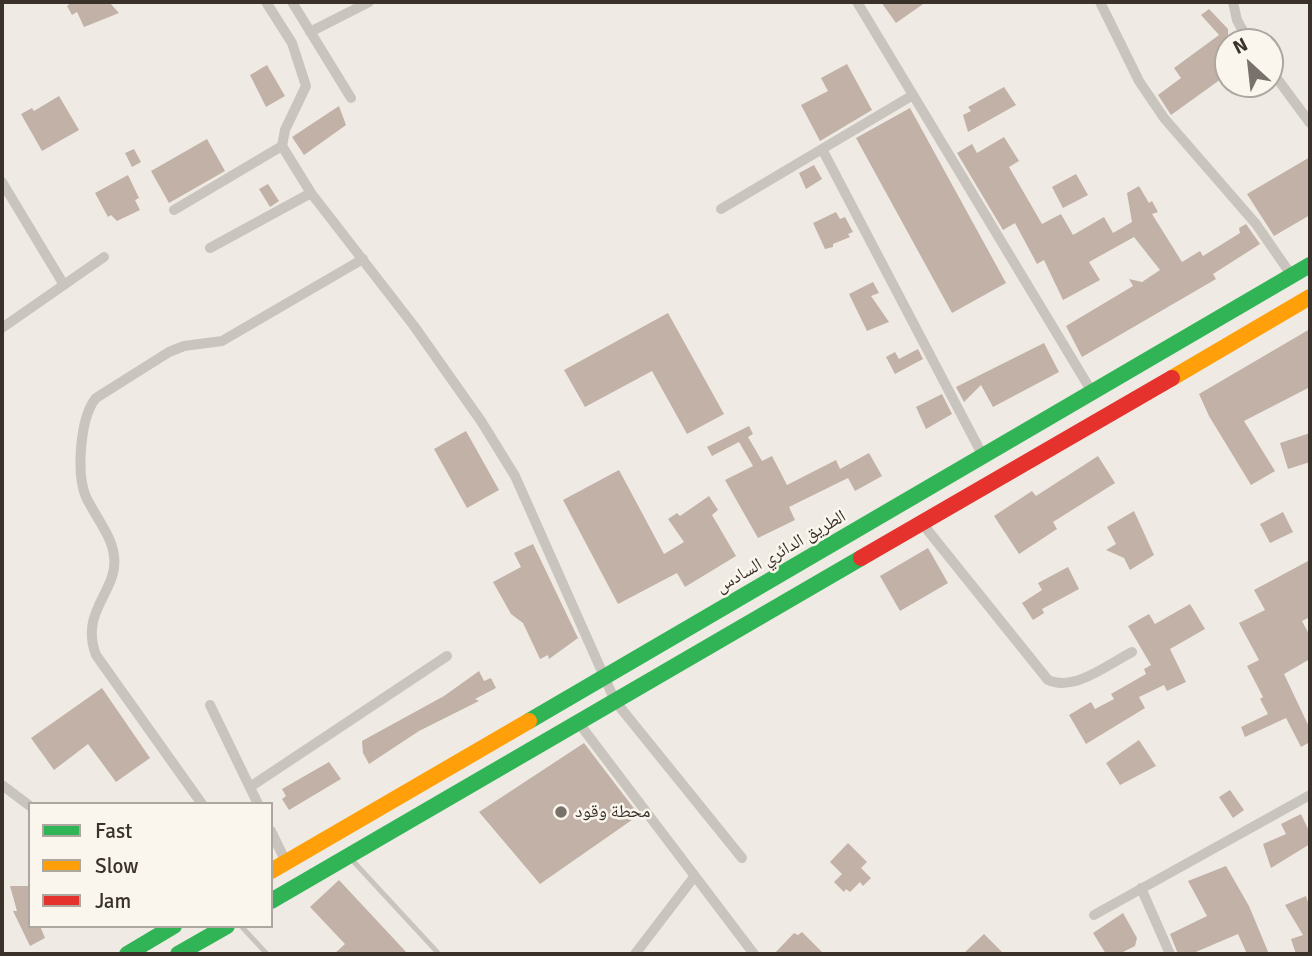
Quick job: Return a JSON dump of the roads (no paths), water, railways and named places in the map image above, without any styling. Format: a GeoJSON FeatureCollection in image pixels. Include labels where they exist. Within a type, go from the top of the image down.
{"type":"FeatureCollection","features":[{"type":"Feature","properties":{"kind":"highway","name":"الطريق الدائري السادس"},"geometry":{"type":"LineString","coordinates":[[273,870],[1310,265]]}},
{"type":"Feature","properties":{"kind":"highway"},"geometry":{"type":"LineString","coordinates":[[1267,290],[1280,313]]}},
{"type":"Feature","properties":{"kind":"highway"},"geometry":{"type":"LineString","coordinates":[[273,900],[1310,297]]}},
{"type":"Feature","properties":{"kind":"highway"},"geometry":{"type":"LineString","coordinates":[[127,954],[170,928]]}},
{"type":"Feature","properties":{"kind":"highway"},"geometry":{"type":"LineString","coordinates":[[178,954],[224,928]]}},
{"type":"Feature","properties":{"kind":"street"},"geometry":{"type":"LineString","coordinates":[[266,2],[292,43],[306,86],[285,130],[282,146],[312,193],[481,421],[515,476],[615,701],[743,858]]}},
{"type":"Feature","properties":{"kind":"street"},"geometry":{"type":"LineString","coordinates":[[292,2],[351,97]]}},
{"type":"Feature","properties":{"kind":"street"},"geometry":{"type":"LineString","coordinates":[[310,32],[369,2]]}},
{"type":"Feature","properties":{"kind":"street"},"geometry":{"type":"LineString","coordinates":[[857,2],[1092,392]]}},
{"type":"Feature","properties":{"kind":"street"},"geometry":{"type":"LineString","coordinates":[[1100,2],[1139,81],[1158,108],[1256,224],[1292,276]]}},
{"type":"Feature","properties":{"kind":"street"},"geometry":{"type":"LineString","coordinates":[[1233,2],[1241,28]]}},
{"type":"Feature","properties":{"kind":"street"},"geometry":{"type":"LineString","coordinates":[[1284,88],[1310,123]]}},
{"type":"Feature","properties":{"kind":"street"},"geometry":{"type":"LineString","coordinates":[[721,209],[913,95]]}},
{"type":"Feature","properties":{"kind":"street"},"geometry":{"type":"LineString","coordinates":[[174,210],[282,146]]}},
{"type":"Feature","properties":{"kind":"street"},"geometry":{"type":"LineString","coordinates":[[822,149],[983,456]]}},
{"type":"Feature","properties":{"kind":"street"},"geometry":{"type":"LineString","coordinates":[[2,182],[64,285]]}},
{"type":"Feature","properties":{"kind":"street"},"geometry":{"type":"LineString","coordinates":[[210,248],[312,193]]}},
{"type":"Feature","properties":{"kind":"street"},"geometry":{"type":"LineString","coordinates":[[2,328],[104,257]]}},
{"type":"Feature","properties":{"kind":"street"},"geometry":{"type":"LineString","coordinates":[[201,802],[96,654],[92,644],[93,617],[115,563],[110,544],[83,487],[84,419],[88,407],[96,398],[169,352],[184,346],[222,341],[363,259]]}},
{"type":"Feature","properties":{"kind":"street"},"geometry":{"type":"LineString","coordinates":[[921,523],[1048,680],[1057,684],[1071,683],[1132,652]]}},
{"type":"Feature","properties":{"kind":"street"},"geometry":{"type":"LineString","coordinates":[[250,787],[447,656]]}},
{"type":"Feature","properties":{"kind":"street"},"geometry":{"type":"LineString","coordinates":[[210,705],[257,802]]}},
{"type":"Feature","properties":{"kind":"street"},"geometry":{"type":"LineString","coordinates":[[578,722],[754,954]]}},
{"type":"Feature","properties":{"kind":"street"},"geometry":{"type":"LineString","coordinates":[[2,785],[28,804]]}},
{"type":"Feature","properties":{"kind":"street"},"geometry":{"type":"LineString","coordinates":[[1094,915],[1310,795]]}},
{"type":"Feature","properties":{"kind":"street"},"geometry":{"type":"LineString","coordinates":[[273,835],[286,862]]}},
{"type":"Feature","properties":{"kind":"street"},"geometry":{"type":"LineString","coordinates":[[635,954],[694,877]]}},
{"type":"Feature","properties":{"kind":"street"},"geometry":{"type":"LineString","coordinates":[[1141,888],[1170,954]]}},
{"type":"Feature","properties":{"kind":"lane"},"geometry":{"type":"LineString","coordinates":[[349,856],[439,954]]}},
{"type":"Feature","properties":{"kind":"lane"},"geometry":{"type":"LineString","coordinates":[[244,928],[267,954]]}},
{"type":"Feature","properties":{"kind":"place","name":"محطة وقود"},"geometry":{"type":"Point","coordinates":[561,812]}}]}
